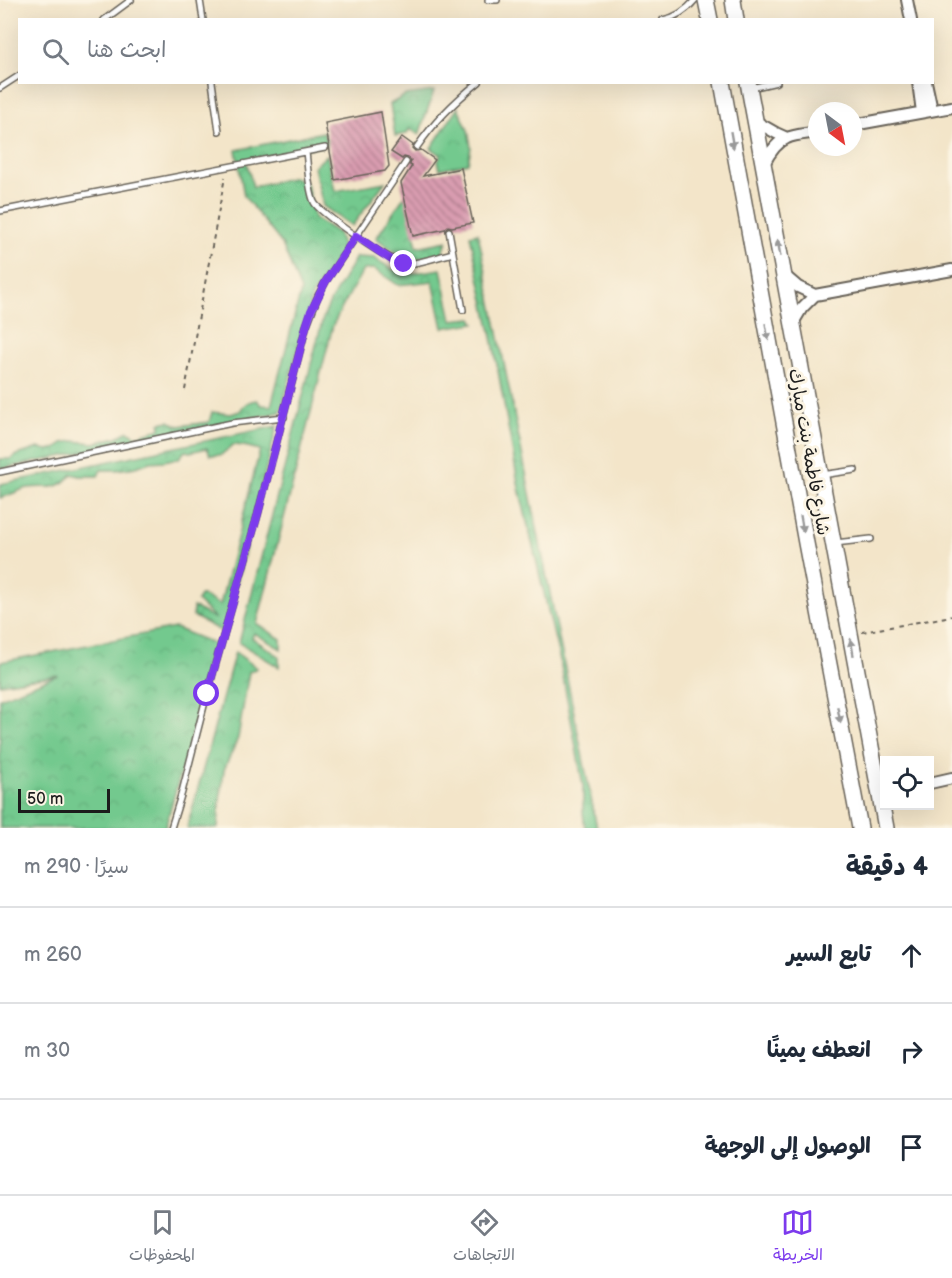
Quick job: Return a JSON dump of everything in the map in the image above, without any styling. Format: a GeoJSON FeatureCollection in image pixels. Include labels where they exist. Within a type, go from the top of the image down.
{"type":"FeatureCollection","features":[{"type":"Feature","properties":{"kind":"street"},"geometry":{"type":"LineString","coordinates":[[706,0],[710,18]]}},
{"type":"Feature","properties":{"kind":"street"},"geometry":{"type":"LineString","coordinates":[[733,0],[736,18]]}},
{"type":"Feature","properties":{"kind":"street"},"geometry":{"type":"LineString","coordinates":[[907,0],[910,18]]}},
{"type":"Feature","properties":{"kind":"street","name":"شارع فاطمة بنت مبارك"},"geometry":{"type":"LineString","coordinates":[[722,84],[860,828]]}},
{"type":"Feature","properties":{"kind":"street"},"geometry":{"type":"LineString","coordinates":[[919,84],[927,111]]}},
{"type":"Feature","properties":{"kind":"street"},"geometry":{"type":"LineString","coordinates":[[926,84],[927,111]]}},
{"type":"Feature","properties":{"kind":"street","name":"شارع فاطمة بنت مبارك"},"geometry":{"type":"LineString","coordinates":[[749,86],[850,634],[880,783]]}},
{"type":"Feature","properties":{"kind":"street"},"geometry":{"type":"LineString","coordinates":[[862,123],[952,106]]}},
{"type":"Feature","properties":{"kind":"street"},"geometry":{"type":"LineString","coordinates":[[755,121],[787,138]]}},
{"type":"Feature","properties":{"kind":"street"},"geometry":{"type":"LineString","coordinates":[[764,164],[777,145],[787,138],[808,134]]}},
{"type":"Feature","properties":{"kind":"street"},"geometry":{"type":"LineString","coordinates":[[793,323],[802,308],[815,295],[952,271]]}},
{"type":"Feature","properties":{"kind":"street"},"geometry":{"type":"LineString","coordinates":[[784,275],[798,287],[815,295]]}},
{"type":"Feature","properties":{"kind":"street"},"geometry":{"type":"LineString","coordinates":[[934,782],[952,778]]}},
{"type":"Feature","properties":{"kind":"street","name":"شارع فاطمة بنت مبارك"},"geometry":{"type":"LineString","coordinates":[[884,810],[886,828]]}},
{"type":"Feature","properties":{"kind":"lane"},"geometry":{"type":"LineString","coordinates":[[107,18],[131,0]]}},
{"type":"Feature","properties":{"kind":"lane"},"geometry":{"type":"LineString","coordinates":[[200,0],[203,18]]}},
{"type":"Feature","properties":{"kind":"lane"},"geometry":{"type":"LineString","coordinates":[[488,0],[497,0]]}},
{"type":"Feature","properties":{"kind":"lane"},"geometry":{"type":"LineString","coordinates":[[670,18],[689,7],[695,0]]}},
{"type":"Feature","properties":{"kind":"lane"},"geometry":{"type":"LineString","coordinates":[[0,88],[18,76]]}},
{"type":"Feature","properties":{"kind":"lane"},"geometry":{"type":"LineString","coordinates":[[212,84],[219,131]]}},
{"type":"Feature","properties":{"kind":"lane"},"geometry":{"type":"LineString","coordinates":[[417,147],[452,106],[477,84]]}},
{"type":"Feature","properties":{"kind":"lane"},"geometry":{"type":"LineString","coordinates":[[0,211],[325,148]]}},
{"type":"Feature","properties":{"kind":"lane"},"geometry":{"type":"LineString","coordinates":[[306,152],[314,202],[321,211],[356,236],[393,261],[404,264],[453,253]]}},
{"type":"Feature","properties":{"kind":"lane"},"geometry":{"type":"LineString","coordinates":[[171,828],[248,552],[311,311],[326,281],[406,162]]}},
{"type":"Feature","properties":{"kind":"lane"},"geometry":{"type":"LineString","coordinates":[[449,231],[463,310]]}},
{"type":"Feature","properties":{"kind":"lane"},"geometry":{"type":"LineString","coordinates":[[0,472],[232,423],[284,417]]}},
{"type":"Feature","properties":{"kind":"lane"},"geometry":{"type":"LineString","coordinates":[[821,475],[855,470]]}},
{"type":"Feature","properties":{"kind":"lane"},"geometry":{"type":"LineString","coordinates":[[833,543],[871,539]]}},
{"type":"Feature","properties":{"kind":"path"},"geometry":{"type":"LineString","coordinates":[[185,390],[227,168]]}},
{"type":"Feature","properties":{"kind":"path"},"geometry":{"type":"LineString","coordinates":[[850,634],[952,616]]}},
{"type":"Feature","properties":{"kind":"green space"},"geometry":{"type":"Polygon","coordinates":[[[434,91],[419,135],[410,129],[406,134],[395,136],[390,104],[406,95],[434,91]]]}},
{"type":"Feature","properties":{"kind":"green space"},"geometry":{"type":"Polygon","coordinates":[[[458,107],[468,130],[471,147],[468,163],[440,169],[438,161],[441,155],[431,148],[458,107]]]}},
{"type":"Feature","properties":{"kind":"green space"},"geometry":{"type":"Polygon","coordinates":[[[324,132],[327,145],[246,160],[253,187],[294,177],[307,184],[314,218],[338,233],[343,249],[312,296],[281,412],[0,469],[0,459],[11,459],[38,448],[48,450],[58,448],[63,443],[73,441],[94,443],[117,437],[128,431],[136,436],[160,429],[160,423],[169,421],[179,426],[209,422],[212,412],[231,414],[240,411],[243,406],[254,400],[261,405],[271,406],[301,291],[282,244],[244,196],[236,150],[324,132]]]}},
{"type":"Feature","properties":{"kind":"green space"},"geometry":{"type":"Polygon","coordinates":[[[327,155],[335,191],[385,182],[352,226],[323,206],[314,167],[327,155]]]}},
{"type":"Feature","properties":{"kind":"green space"},"geometry":{"type":"Polygon","coordinates":[[[406,194],[417,247],[447,241],[442,254],[408,261],[376,238],[406,194]]]}},
{"type":"Feature","properties":{"kind":"green space"},"geometry":{"type":"Polygon","coordinates":[[[478,233],[597,828],[585,828],[583,785],[560,661],[519,488],[492,337],[470,235],[478,233]]]}},
{"type":"Feature","properties":{"kind":"green space"},"geometry":{"type":"Polygon","coordinates":[[[356,257],[374,258],[402,275],[441,269],[452,320],[472,318],[475,323],[443,328],[433,281],[398,285],[374,269],[363,270],[333,325],[257,624],[281,639],[281,649],[254,633],[252,638],[279,656],[279,667],[239,643],[323,318],[356,257]]]}},
{"type":"Feature","properties":{"kind":"green space"},"geometry":{"type":"Polygon","coordinates":[[[277,426],[224,633],[193,616],[193,607],[216,619],[197,601],[201,595],[220,605],[260,450],[233,445],[221,455],[210,455],[207,448],[185,451],[179,458],[150,462],[136,467],[101,470],[98,476],[72,474],[56,486],[28,488],[0,498],[0,484],[277,426]]]}},
{"type":"Feature","properties":{"kind":"green space"},"geometry":{"type":"Polygon","coordinates":[[[175,628],[217,645],[165,828],[0,828],[0,698],[58,675],[0,684],[0,662],[175,628]]]}},
{"type":"Feature","properties":{"kind":"green space"},"geometry":{"type":"Polygon","coordinates":[[[235,652],[257,668],[249,672],[238,738],[224,770],[218,828],[187,828],[235,652]]]}},
{"type":"Feature","properties":{"kind":"building"},"geometry":{"type":"Polygon","coordinates":[[[381,112],[389,166],[385,171],[335,180],[325,123],[381,112]]]}},
{"type":"Feature","properties":{"kind":"building"},"geometry":{"type":"Polygon","coordinates":[[[402,137],[413,145],[412,148],[415,151],[421,150],[435,160],[423,176],[461,168],[473,223],[448,226],[445,229],[413,236],[401,183],[412,166],[410,165],[411,160],[404,157],[402,159],[391,152],[402,137]]]}},
{"type":"Feature","properties":{"kind":"route"},"geometry":{"type":"LineString","coordinates":[[207,694],[258,514],[311,311],[326,281],[356,236],[393,261],[404,264]]}}]}
